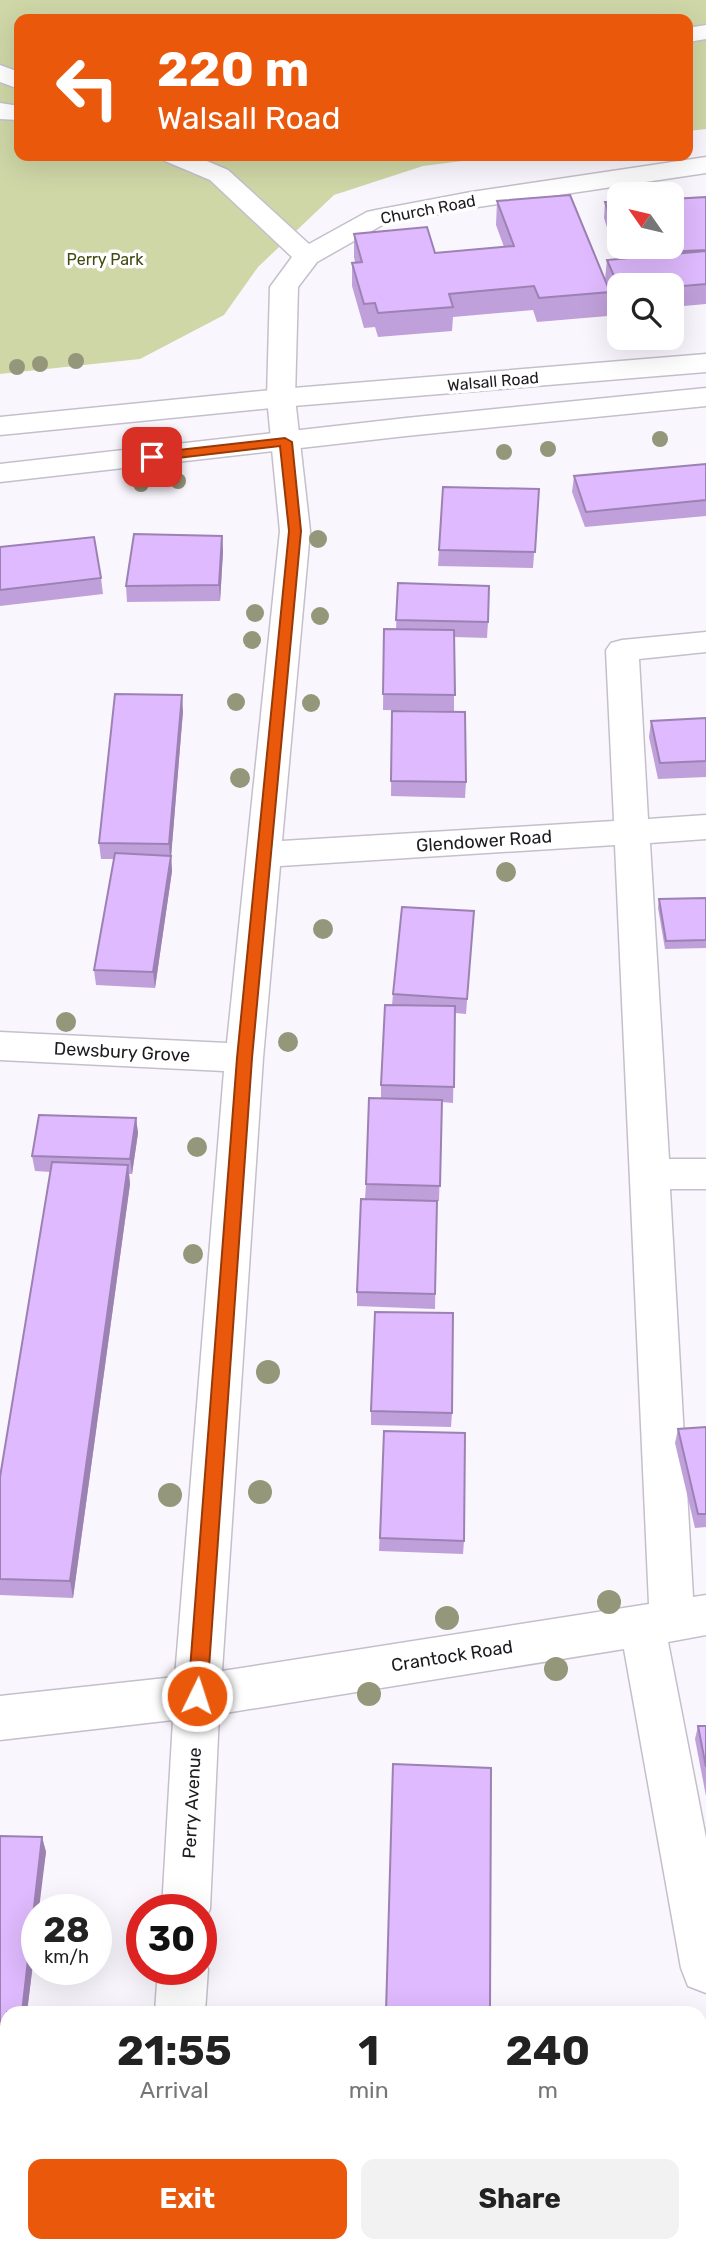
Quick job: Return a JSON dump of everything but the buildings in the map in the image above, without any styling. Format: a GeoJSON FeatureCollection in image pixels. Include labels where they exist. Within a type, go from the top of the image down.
{"type":"FeatureCollection","features":[{"type":"Feature","properties":{"kind":"main road"},"geometry":{"type":"LineString","coordinates":[[196,161],[217,166],[307,256]]}},
{"type":"Feature","properties":{"kind":"main road","name":"Church Road"},"geometry":{"type":"LineString","coordinates":[[281,398],[284,287],[307,256],[376,218],[471,200],[706,165]]}},
{"type":"Feature","properties":{"kind":"main road","name":"Walsall Road"},"geometry":{"type":"LineString","coordinates":[[0,426],[281,398],[706,363]]}},
{"type":"Feature","properties":{"kind":"main road"},"geometry":{"type":"LineString","coordinates":[[0,473],[406,427],[706,397]]}},
{"type":"Feature","properties":{"kind":"main road"},"geometry":{"type":"LineString","coordinates":[[281,398],[285,442]]}},
{"type":"Feature","properties":{"kind":"main road","name":"Perry Avenue"},"geometry":{"type":"LineString","coordinates":[[187,1894],[197,1696],[244,1058],[295,531],[285,442]]}},
{"type":"Feature","properties":{"kind":"main road"},"geometry":{"type":"LineString","coordinates":[[706,642],[622,650],[674,1620],[706,1968]]}},
{"type":"Feature","properties":{"kind":"main road","name":"Glendower Road"},"geometry":{"type":"LineString","coordinates":[[263,855],[706,827]]}},
{"type":"Feature","properties":{"kind":"main road","name":"Dewsbury Grove"},"geometry":{"type":"LineString","coordinates":[[0,1046],[244,1058]]}},
{"type":"Feature","properties":{"kind":"main road"},"geometry":{"type":"LineString","coordinates":[[650,1174],[706,1174]]}},
{"type":"Feature","properties":{"kind":"main road","name":"Crantock Road"},"geometry":{"type":"LineString","coordinates":[[0,1718],[197,1696],[674,1620]]}},
{"type":"Feature","properties":{"kind":"main road"},"geometry":{"type":"LineString","coordinates":[[180,2006],[182,1985]]}},
{"type":"Feature","properties":{"kind":"green space","name":"Perry Park"},"geometry":{"type":"Polygon","coordinates":[[[0,0],[706,0],[706,129],[693,130],[693,14],[14,14],[14,161],[462,161],[423,166],[334,195],[258,267],[224,315],[140,359],[0,374],[0,0]]]}},
{"type":"Feature","properties":{"kind":"route"},"geometry":{"type":"LineString","coordinates":[[152,457],[285,442],[295,531],[244,1058],[197,1696]]}}]}
